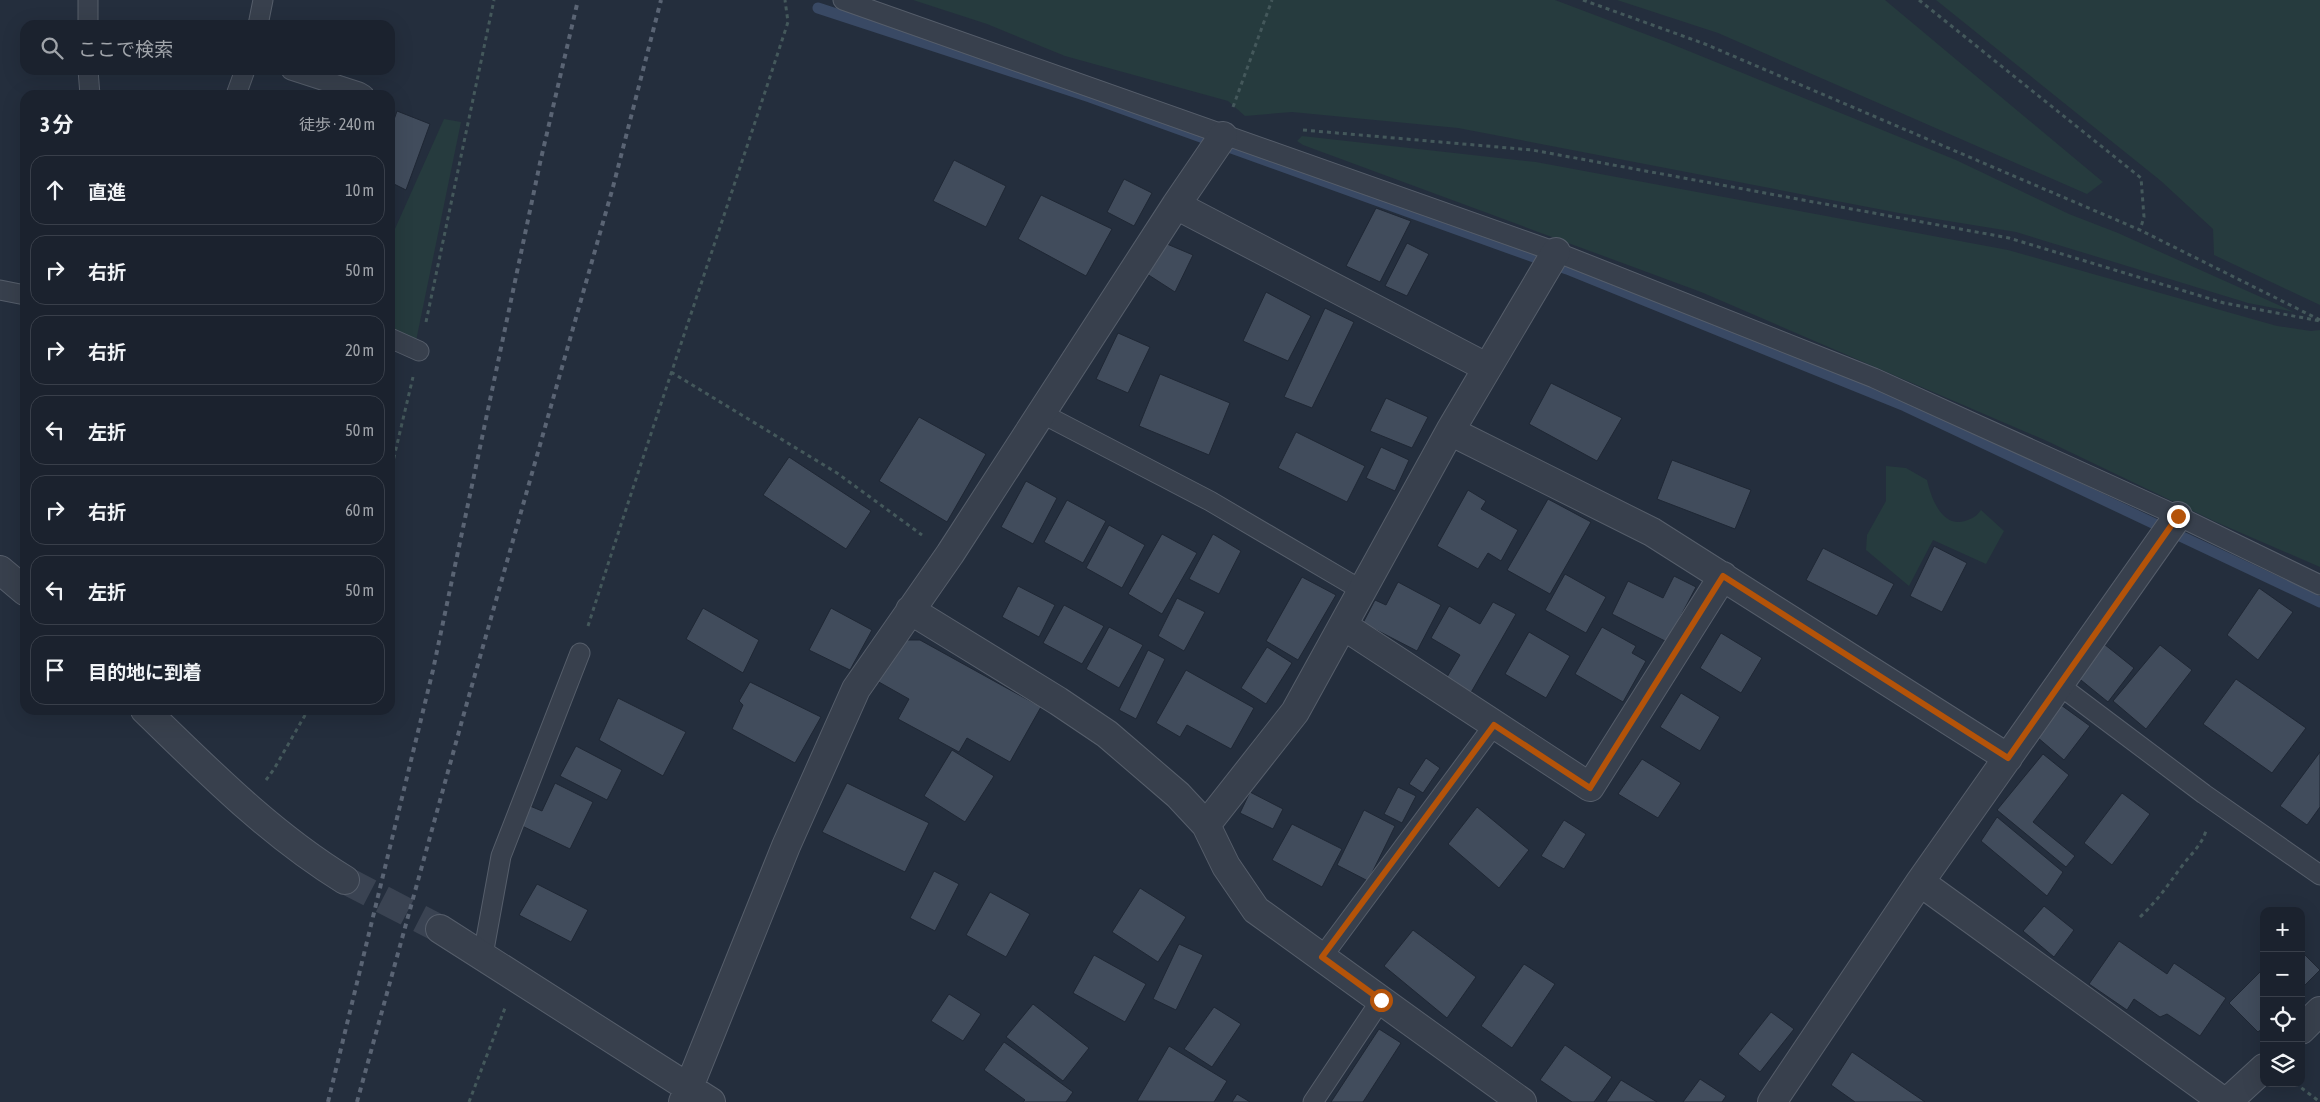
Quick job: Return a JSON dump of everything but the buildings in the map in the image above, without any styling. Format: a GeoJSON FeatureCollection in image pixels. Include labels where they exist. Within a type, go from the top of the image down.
{"type":"FeatureCollection","features":[{"type":"Feature","properties":{"kind":"street"},"geometry":{"type":"LineString","coordinates":[[685,1095],[786,846],[856,689],[950,554],[1227,123]]}},
{"type":"Feature","properties":{"kind":"street"},"geometry":{"type":"LineString","coordinates":[[1176,205],[1486,367]]}},
{"type":"Feature","properties":{"kind":"street"},"geometry":{"type":"LineString","coordinates":[[1206,825],[1295,712],[1486,367],[1556,252]]}},
{"type":"Feature","properties":{"kind":"street"},"geometry":{"type":"LineString","coordinates":[[1450,431],[1652,532],[2008,758]]}},
{"type":"Feature","properties":{"kind":"street"},"geometry":{"type":"LineString","coordinates":[[1772,1102],[1920,882],[2178,516]]}},
{"type":"Feature","properties":{"kind":"street"},"geometry":{"type":"LineString","coordinates":[[0,570],[20,587]]}},
{"type":"Feature","properties":{"kind":"street"},"geometry":{"type":"LineString","coordinates":[[1344,626],[1590,788],[1723,576]]}},
{"type":"Feature","properties":{"kind":"street"},"geometry":{"type":"LineString","coordinates":[[910,610],[1058,701],[1107,734],[1178,795],[1206,825],[1226,866],[1256,910],[1522,1102]]}},
{"type":"Feature","properties":{"kind":"street"},"geometry":{"type":"LineString","coordinates":[[150,715],[224,787],[308,857],[345,880]]}},
{"type":"Feature","properties":{"kind":"street"},"geometry":{"type":"LineString","coordinates":[[1920,882],[2226,1102],[2260,1072]]}},
{"type":"Feature","properties":{"kind":"street"},"geometry":{"type":"LineString","coordinates":[[440,929],[517,977],[685,1095],[711,1102]]}},
{"type":"Feature","properties":{"kind":"street"},"geometry":{"type":"LineString","coordinates":[[2305,1026],[2320,1011]]}},
{"type":"Feature","properties":{"kind":"lane"},"geometry":{"type":"LineString","coordinates":[[88,0],[88,20]]}},
{"type":"Feature","properties":{"kind":"lane"},"geometry":{"type":"LineString","coordinates":[[259,20],[263,0]]}},
{"type":"Feature","properties":{"kind":"lane"},"geometry":{"type":"LineString","coordinates":[[843,0],[1227,123],[1556,252],[1874,378],[2178,516],[2320,585]]}},
{"type":"Feature","properties":{"kind":"lane"},"geometry":{"type":"LineString","coordinates":[[88,75],[90,90]]}},
{"type":"Feature","properties":{"kind":"lane"},"geometry":{"type":"LineString","coordinates":[[238,90],[243,75]]}},
{"type":"Feature","properties":{"kind":"lane"},"geometry":{"type":"LineString","coordinates":[[306,75],[349,90]]}},
{"type":"Feature","properties":{"kind":"lane"},"geometry":{"type":"LineString","coordinates":[[0,290],[20,294]]}},
{"type":"Feature","properties":{"kind":"lane"},"geometry":{"type":"LineString","coordinates":[[395,340],[419,351]]}},
{"type":"Feature","properties":{"kind":"lane"},"geometry":{"type":"LineString","coordinates":[[1041,413],[1210,501],[1363,591]]}},
{"type":"Feature","properties":{"kind":"lane"},"geometry":{"type":"LineString","coordinates":[[483,955],[501,856],[580,653]]}},
{"type":"Feature","properties":{"kind":"lane"},"geometry":{"type":"LineString","coordinates":[[2059,685],[2204,794],[2320,875]]}},
{"type":"Feature","properties":{"kind":"lane"},"geometry":{"type":"LineString","coordinates":[[1322,957],[1494,725]]}},
{"type":"Feature","properties":{"kind":"lane"},"geometry":{"type":"LineString","coordinates":[[1312,1102],[1381,1000]]}},
{"type":"Feature","properties":{"kind":"path"},"geometry":{"type":"LineString","coordinates":[[395,453],[435,283],[494,0]]}},
{"type":"Feature","properties":{"kind":"path"},"geometry":{"type":"LineString","coordinates":[[580,653],[671,372],[685,336],[788,22],[785,0]]}},
{"type":"Feature","properties":{"kind":"path"},"geometry":{"type":"LineString","coordinates":[[1227,123],[1272,0]]}},
{"type":"Feature","properties":{"kind":"path"},"geometry":{"type":"LineString","coordinates":[[1583,0],[1705,44],[2140,230],[2320,321]]}},
{"type":"Feature","properties":{"kind":"path"},"geometry":{"type":"LineString","coordinates":[[1919,0],[2141,178],[2144,217],[2140,230]]}},
{"type":"Feature","properties":{"kind":"path"},"geometry":{"type":"LineString","coordinates":[[1301,130],[1532,150],[2009,238],[2224,303],[2320,321]]}},
{"type":"Feature","properties":{"kind":"path"},"geometry":{"type":"LineString","coordinates":[[671,372],[837,473],[950,554]]}},
{"type":"Feature","properties":{"kind":"path"},"geometry":{"type":"LineString","coordinates":[[246,805],[274,769],[305,715]]}},
{"type":"Feature","properties":{"kind":"path"},"geometry":{"type":"LineString","coordinates":[[2140,917],[2159,900],[2183,865],[2203,842],[2207,828]]}},
{"type":"Feature","properties":{"kind":"path"},"geometry":{"type":"LineString","coordinates":[[469,1102],[517,977]]}},
{"type":"Feature","properties":{"kind":"path"},"geometry":{"type":"LineString","coordinates":[[2300,1087],[2320,1102]]}},
{"type":"Feature","properties":{"kind":"green space"},"geometry":{"type":"Polygon","coordinates":[[[913,0],[1555,0],[1669,43],[1956,160],[2069,214],[2118,233],[2294,312],[2248,303],[2016,232],[1899,213],[1458,128],[1292,112],[1245,116],[1228,101],[1065,56],[987,24],[913,0]]]}},
{"type":"Feature","properties":{"kind":"green space"},"geometry":{"type":"Polygon","coordinates":[[[1617,0],[1885,0],[2103,182],[2087,194],[1718,33],[1617,0]]]}},
{"type":"Feature","properties":{"kind":"green space"},"geometry":{"type":"Polygon","coordinates":[[[1936,0],[2320,0],[2320,305],[2214,255],[2213,229],[2161,181],[1936,0]]]}},
{"type":"Feature","properties":{"kind":"green space"},"geometry":{"type":"Polygon","coordinates":[[[444,119],[461,122],[416,341],[395,331],[395,229],[444,119]]]}},
{"type":"Feature","properties":{"kind":"green space"},"geometry":{"type":"Polygon","coordinates":[[[1302,136],[1536,162],[2008,250],[2277,326],[2311,331],[2320,330],[2320,567],[2216,522],[2047,441],[1701,292],[1303,145],[1297,141],[1302,136]]]}},
{"type":"Feature","properties":{"kind":"green space"},"geometry":{"type":"Polygon","coordinates":[[[1886,466],[1906,468],[1927,480],[1931,495],[1939,510],[1950,520],[1957,522],[1965,521],[1974,517],[1981,510],[2004,531],[1986,564],[1933,540],[1909,586],[1866,550],[1867,535],[1886,501],[1886,466]]]}},
{"type":"Feature","properties":{"kind":"waterway"},"geometry":{"type":"LineString","coordinates":[[818,8],[1090,97],[1567,269],[1905,406],[2320,602]]}},
{"type":"Feature","properties":{"kind":"tunnel"},"geometry":{"type":"LineString","coordinates":[[345,880],[440,929]]}},
{"type":"Feature","properties":{"kind":"railway"},"geometry":{"type":"LineString","coordinates":[[328,1102],[433,670],[540,163],[578,0]]}},
{"type":"Feature","properties":{"kind":"railway"},"geometry":{"type":"LineString","coordinates":[[357,1102],[463,717],[613,187],[661,0]]}},
{"type":"Feature","properties":{"kind":"route"},"geometry":{"type":"LineString","coordinates":[[1381,1000],[1322,957],[1494,725],[1590,788],[1723,576],[2008,758],[2178,516]]}}]}
